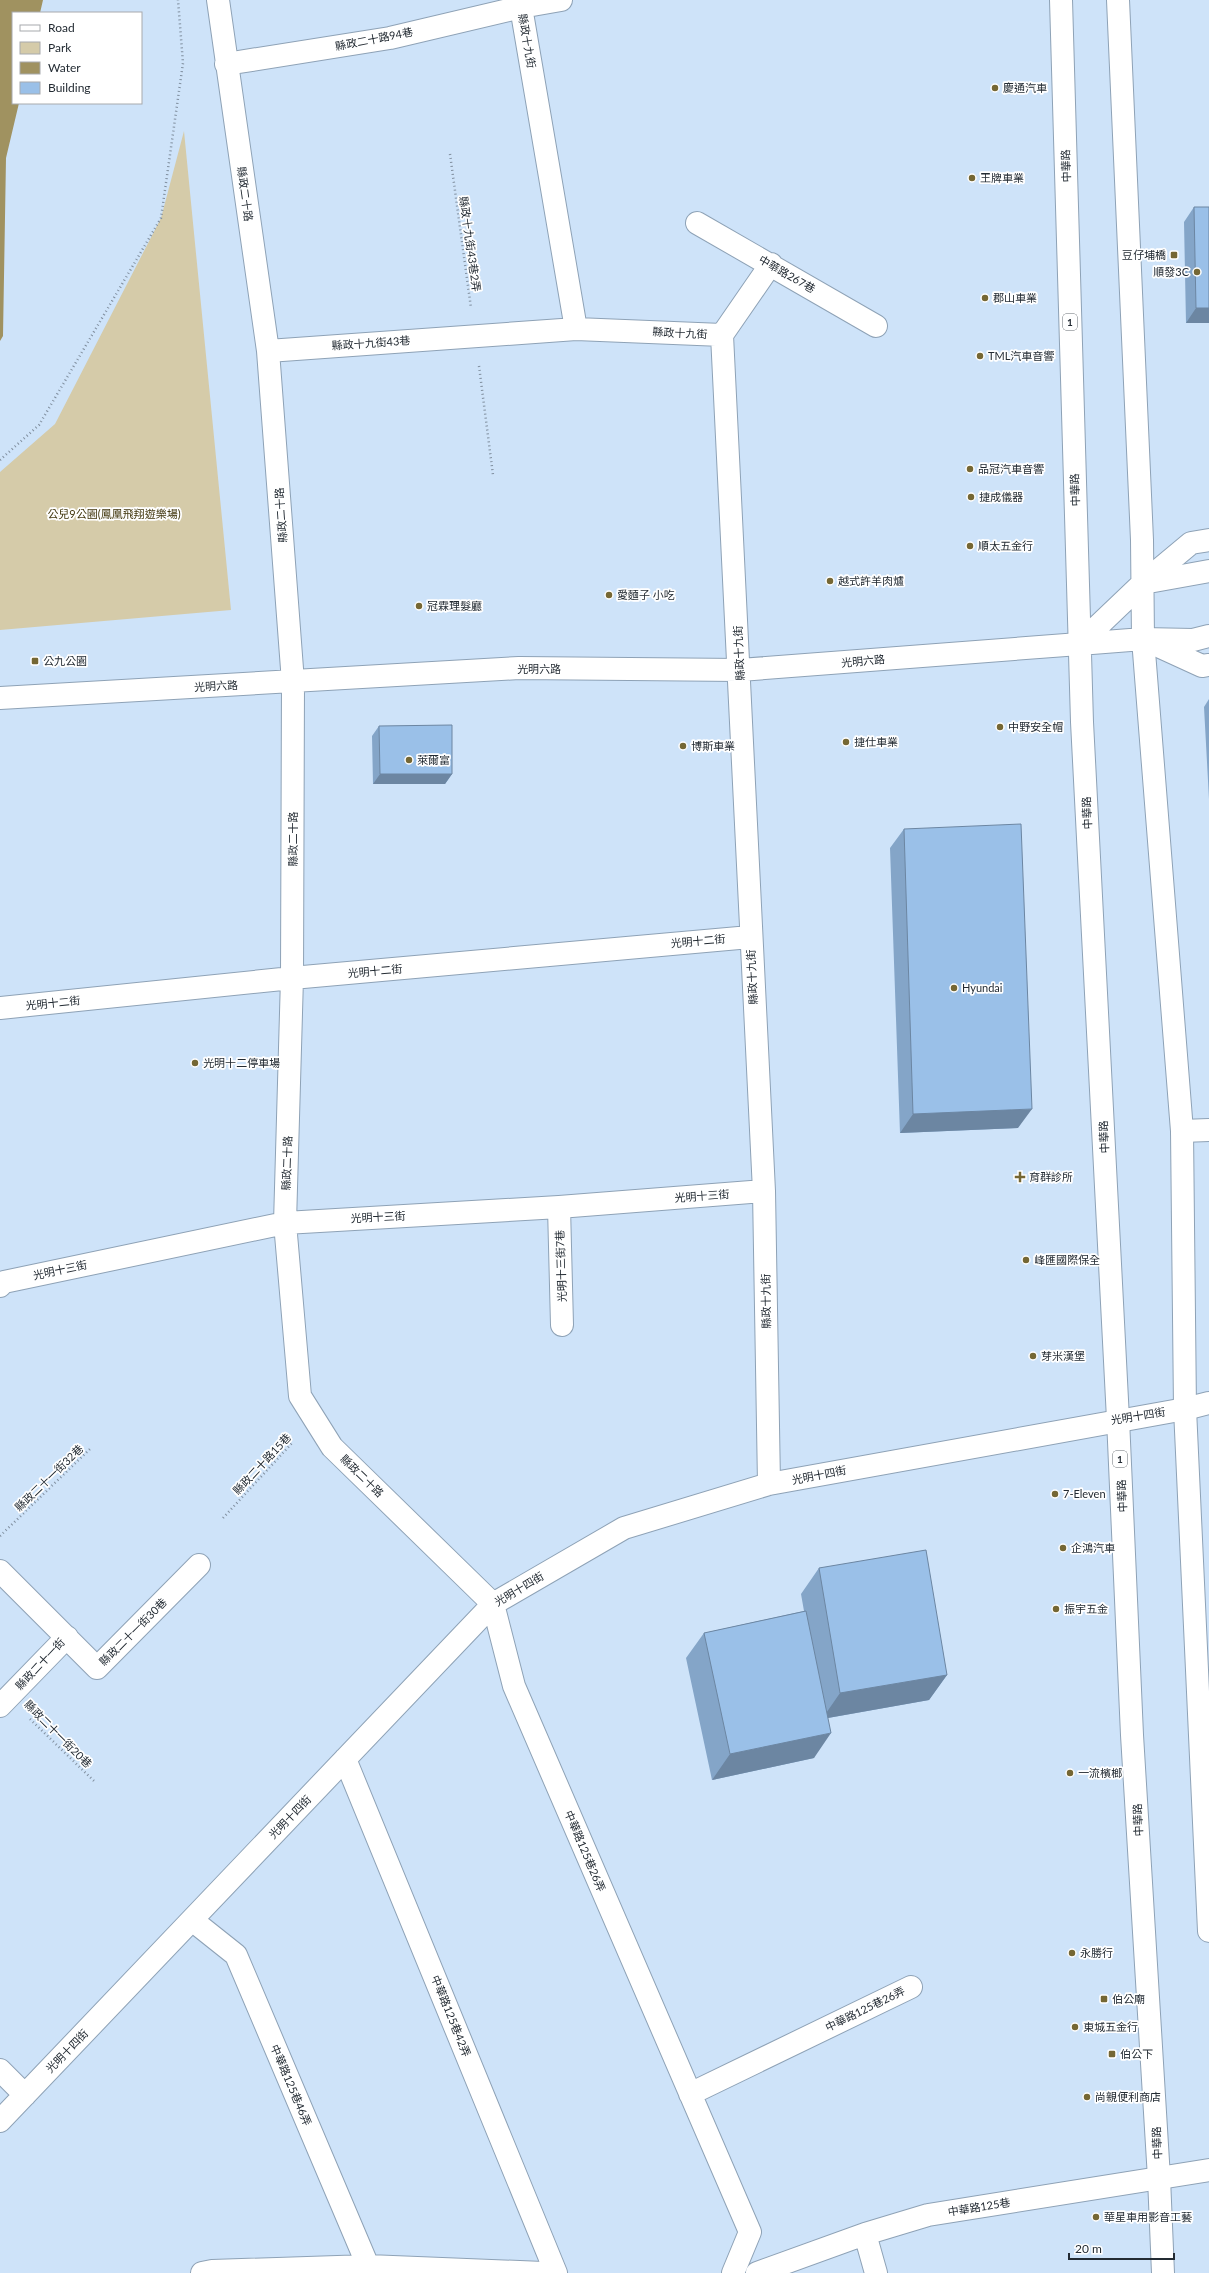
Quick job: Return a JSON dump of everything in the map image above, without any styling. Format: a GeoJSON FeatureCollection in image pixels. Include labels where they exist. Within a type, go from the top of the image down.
{"type":"FeatureCollection","features":[{"type":"Feature","properties":{"kind":"street","name":"縣政二十路"},"geometry":{"type":"LineString","coordinates":[[218,0],[268,351],[293,682],[292,978],[285,1223],[300,1396],[332,1447],[493,1604]]}},
{"type":"Feature","properties":{"kind":"street","name":"縣政十九街"},"geometry":{"type":"LineString","coordinates":[[561,0],[521,7],[576,329],[722,335],[740,670],[750,937],[764,1191],[770,1484]]}},
{"type":"Feature","properties":{"kind":"street","name":"中華路"},"geometry":{"type":"LineString","coordinates":[[1061,0],[1079,644],[1118,1419],[1132,1735],[1159,2178],[1162,2273]]}},
{"type":"Feature","properties":{"kind":"street"},"geometry":{"type":"LineString","coordinates":[[1118,0],[1143,583],[1143,639],[1182,1131],[1185,1409],[1209,1931]]}},
{"type":"Feature","properties":{"kind":"street","name":"縣政二十路94巷"},"geometry":{"type":"LineString","coordinates":[[226,64],[390,38],[521,7]]}},
{"type":"Feature","properties":{"kind":"street","name":"中華路267巷"},"geometry":{"type":"LineString","coordinates":[[697,223],[771,264],[876,326]]}},
{"type":"Feature","properties":{"kind":"street"},"geometry":{"type":"LineString","coordinates":[[722,335],[771,264]]}},
{"type":"Feature","properties":{"kind":"street","name":"縣政十九街43巷"},"geometry":{"type":"LineString","coordinates":[[268,351],[576,329]]}},
{"type":"Feature","properties":{"kind":"street"},"geometry":{"type":"LineString","coordinates":[[1079,644],[1143,583],[1191,543],[1209,540]]}},
{"type":"Feature","properties":{"kind":"street"},"geometry":{"type":"LineString","coordinates":[[1143,583],[1209,571]]}},
{"type":"Feature","properties":{"kind":"street","name":"光明六路"},"geometry":{"type":"LineString","coordinates":[[0,698],[519,668],[740,670],[1143,639],[1193,640],[1209,636]]}},
{"type":"Feature","properties":{"kind":"street"},"geometry":{"type":"LineString","coordinates":[[1143,639],[1202,666],[1209,665]]}},
{"type":"Feature","properties":{"kind":"street","name":"光明十二街"},"geometry":{"type":"LineString","coordinates":[[0,1008],[292,978],[750,937]]}},
{"type":"Feature","properties":{"kind":"street"},"geometry":{"type":"LineString","coordinates":[[1182,1131],[1209,1130]]}},
{"type":"Feature","properties":{"kind":"street","name":"光明十三街"},"geometry":{"type":"LineString","coordinates":[[1,1282],[285,1223],[559,1207],[764,1191]]}},
{"type":"Feature","properties":{"kind":"street","name":"光明十三街7巷"},"geometry":{"type":"LineString","coordinates":[[559,1207],[562,1325]]}},
{"type":"Feature","properties":{"kind":"street","name":"光明十四街"},"geometry":{"type":"LineString","coordinates":[[0,2121],[493,1604],[624,1528],[770,1484],[1118,1419],[1185,1409],[1209,1403]]}},
{"type":"Feature","properties":{"kind":"street","name":"縣政二十一街30巷"},"geometry":{"type":"LineString","coordinates":[[67,1637],[97,1668],[199,1565]]}},
{"type":"Feature","properties":{"kind":"street","name":"縣政二十一街"},"geometry":{"type":"LineString","coordinates":[[0,1570],[67,1637],[4,1702]]}},
{"type":"Feature","properties":{"kind":"street","name":"中華路125巷26弄"},"geometry":{"type":"LineString","coordinates":[[493,1604],[514,1686],[750,2232],[733,2273]]}},
{"type":"Feature","properties":{"kind":"street","name":"中華路125巷42弄"},"geometry":{"type":"LineString","coordinates":[[345,1759],[556,2273]]}},
{"type":"Feature","properties":{"kind":"street","name":"中華路125巷46弄"},"geometry":{"type":"LineString","coordinates":[[192,1920],[236,1955],[368,2266]]}},
{"type":"Feature","properties":{"kind":"street","name":"中華路125巷26弄"},"geometry":{"type":"LineString","coordinates":[[690,2094],[911,1987]]}},
{"type":"Feature","properties":{"kind":"street"},"geometry":{"type":"LineString","coordinates":[[0,2070],[25,2095]]}},
{"type":"Feature","properties":{"kind":"street","name":"中華路125巷"},"geometry":{"type":"LineString","coordinates":[[757,2273],[865,2234],[928,2215],[1209,2170]]}},
{"type":"Feature","properties":{"kind":"street"},"geometry":{"type":"LineString","coordinates":[[865,2234],[876,2273]]}},
{"type":"Feature","properties":{"kind":"street"},"geometry":{"type":"LineString","coordinates":[[202,2273],[212,2271],[368,2266],[415,2270],[543,2273]]}},
{"type":"Feature","properties":{"kind":"path"},"geometry":{"type":"LineString","coordinates":[[0,460],[39,425],[161,218],[183,63],[178,0]]}},
{"type":"Feature","properties":{"kind":"path","name":"縣政十九街43巷2弄"},"geometry":{"type":"LineString","coordinates":[[450,154],[474,336]]}},
{"type":"Feature","properties":{"kind":"path"},"geometry":{"type":"LineString","coordinates":[[474,336],[493,475]]}},
{"type":"Feature","properties":{"kind":"path","name":"縣政二十路15巷"},"geometry":{"type":"LineString","coordinates":[[223,1518],[314,1420]]}},
{"type":"Feature","properties":{"kind":"path","name":"縣政二十一街32巷"},"geometry":{"type":"LineString","coordinates":[[0,1536],[91,1448]]}},
{"type":"Feature","properties":{"kind":"path","name":"縣政二十一街20巷"},"geometry":{"type":"LineString","coordinates":[[4,1702],[95,1782]]}},
{"type":"Feature","properties":{"kind":"green space","name":"公兒9公園(鳳凰飛翔遊樂場)"},"geometry":{"type":"Polygon","coordinates":[[[184,131],[231,610],[0,630],[0,472],[55,424],[161,218],[184,131]]]}},
{"type":"Feature","properties":{"kind":"water"},"geometry":{"type":"Polygon","coordinates":[[[0,0],[43,0],[40,12],[12,12],[12,104],[19,104],[6,158],[3,336],[0,341],[0,0]]]}},
{"type":"Feature","properties":{"kind":"building"},"geometry":{"type":"Polygon","coordinates":[[[1194,207],[1209,207],[1209,308],[1196,308],[1194,207]]]}},
{"type":"Feature","properties":{"kind":"building","name":"萊爾富"},"geometry":{"type":"Polygon","coordinates":[[[452,725],[452,774],[380,774],[379,726],[452,725]]]}},
{"type":"Feature","properties":{"kind":"building","name":"Hyundai"},"geometry":{"type":"Polygon","coordinates":[[[1021,824],[1032,1109],[913,1114],[904,829],[1021,824]]]}},
{"type":"Feature","properties":{"kind":"building"},"geometry":{"type":"Polygon","coordinates":[[[926,1550],[947,1675],[840,1693],[819,1568],[926,1550]]]}},
{"type":"Feature","properties":{"kind":"building"},"geometry":{"type":"Polygon","coordinates":[[[806,1611],[831,1733],[730,1754],[704,1633],[806,1611]]]}},
{"type":"Feature","properties":{"kind":"place","name":"慶通汽車"},"geometry":{"type":"Point","coordinates":[995,88]}},
{"type":"Feature","properties":{"kind":"place","name":"王牌車業"},"geometry":{"type":"Point","coordinates":[972,178]}},
{"type":"Feature","properties":{"kind":"place","name":"豆仔埔橋"},"geometry":{"type":"Point","coordinates":[1174,255]}},
{"type":"Feature","properties":{"kind":"place","name":"順發3C"},"geometry":{"type":"Point","coordinates":[1197,272]}},
{"type":"Feature","properties":{"kind":"place","name":"郡山車業"},"geometry":{"type":"Point","coordinates":[985,298]}},
{"type":"Feature","properties":{"kind":"place","name":"TML汽車音響"},"geometry":{"type":"Point","coordinates":[980,356]}},
{"type":"Feature","properties":{"kind":"place","name":"品冠汽車音響"},"geometry":{"type":"Point","coordinates":[970,469]}},
{"type":"Feature","properties":{"kind":"place","name":"捷成儀器"},"geometry":{"type":"Point","coordinates":[971,497]}},
{"type":"Feature","properties":{"kind":"place","name":"順太五金行"},"geometry":{"type":"Point","coordinates":[970,546]}},
{"type":"Feature","properties":{"kind":"place","name":"越式許羊肉爐"},"geometry":{"type":"Point","coordinates":[830,581]}},
{"type":"Feature","properties":{"kind":"place","name":"愛麵子 小吃"},"geometry":{"type":"Point","coordinates":[609,595]}},
{"type":"Feature","properties":{"kind":"place","name":"冠霖理髮廳"},"geometry":{"type":"Point","coordinates":[419,606]}},
{"type":"Feature","properties":{"kind":"place","name":"公九公園"},"geometry":{"type":"Point","coordinates":[35,661]}},
{"type":"Feature","properties":{"kind":"place","name":"中野安全帽"},"geometry":{"type":"Point","coordinates":[1000,727]}},
{"type":"Feature","properties":{"kind":"place","name":"捷仕車業"},"geometry":{"type":"Point","coordinates":[846,742]}},
{"type":"Feature","properties":{"kind":"place","name":"博斯車業"},"geometry":{"type":"Point","coordinates":[683,746]}},
{"type":"Feature","properties":{"kind":"place","name":"萊爾富"},"geometry":{"type":"Point","coordinates":[409,760]}},
{"type":"Feature","properties":{"kind":"place","name":"Hyundai"},"geometry":{"type":"Point","coordinates":[954,988]}},
{"type":"Feature","properties":{"kind":"place","name":"光明十二停車場"},"geometry":{"type":"Point","coordinates":[195,1063]}},
{"type":"Feature","properties":{"kind":"place","name":"育群診所"},"geometry":{"type":"Point","coordinates":[1020,1177]}},
{"type":"Feature","properties":{"kind":"place","name":"峰匯國際保全"},"geometry":{"type":"Point","coordinates":[1026,1260]}},
{"type":"Feature","properties":{"kind":"place","name":"芽米漢堡"},"geometry":{"type":"Point","coordinates":[1033,1356]}},
{"type":"Feature","properties":{"kind":"place","name":"7-Eleven"},"geometry":{"type":"Point","coordinates":[1055,1494]}},
{"type":"Feature","properties":{"kind":"place","name":"企鴻汽車"},"geometry":{"type":"Point","coordinates":[1063,1548]}},
{"type":"Feature","properties":{"kind":"place","name":"振宇五金"},"geometry":{"type":"Point","coordinates":[1056,1609]}},
{"type":"Feature","properties":{"kind":"place","name":"一流檳榔"},"geometry":{"type":"Point","coordinates":[1070,1773]}},
{"type":"Feature","properties":{"kind":"place","name":"永勝行"},"geometry":{"type":"Point","coordinates":[1072,1953]}},
{"type":"Feature","properties":{"kind":"place","name":"伯公廟"},"geometry":{"type":"Point","coordinates":[1104,1999]}},
{"type":"Feature","properties":{"kind":"place","name":"東城五金行"},"geometry":{"type":"Point","coordinates":[1075,2027]}},
{"type":"Feature","properties":{"kind":"place","name":"伯公下"},"geometry":{"type":"Point","coordinates":[1112,2054]}},
{"type":"Feature","properties":{"kind":"place","name":"尚親便利商店"},"geometry":{"type":"Point","coordinates":[1087,2097]}},
{"type":"Feature","properties":{"kind":"place","name":"華星車用影音工藝"},"geometry":{"type":"Point","coordinates":[1096,2217]}}]}
